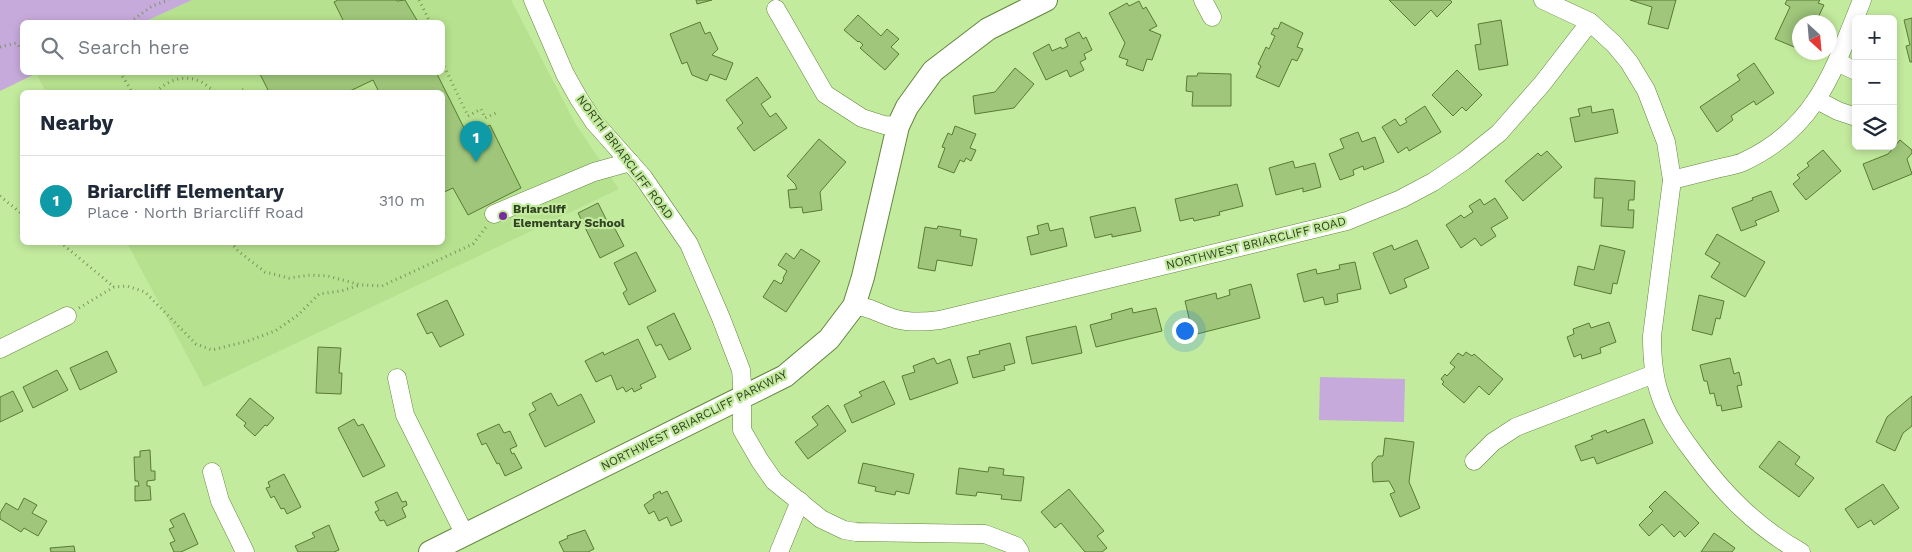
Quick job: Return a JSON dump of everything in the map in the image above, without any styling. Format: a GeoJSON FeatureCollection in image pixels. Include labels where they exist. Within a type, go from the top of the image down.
{"type":"FeatureCollection","features":[{"type":"Feature","properties":{"kind":"main road","name":"NORTHWEST BRIARCLIFF PARKWAY"},"geometry":{"type":"LineString","coordinates":[[430,552],[785,376],[829,339],[854,306],[863,277],[898,126],[907,107],[933,71],[988,29],[1046,0]]}},
{"type":"Feature","properties":{"kind":"street","name":"NORTH BRIARCLIFF ROAD"},"geometry":{"type":"LineString","coordinates":[[533,0],[565,74],[579,99],[594,122],[643,178],[689,244],[741,370],[742,430],[774,481],[821,519],[844,530],[856,532],[985,534],[1016,546],[1020,552]]}},
{"type":"Feature","properties":{"kind":"street"},"geometry":{"type":"LineString","coordinates":[[1203,0],[1212,17]]}},
{"type":"Feature","properties":{"kind":"street"},"geometry":{"type":"LineString","coordinates":[[1543,0],[1590,22],[1614,44],[1629,62],[1646,90],[1666,142],[1672,180],[1652,336],[1654,374],[1658,392],[1666,411],[1676,429],[1714,481],[1736,504],[1760,525],[1801,552]]}},
{"type":"Feature","properties":{"kind":"street"},"geometry":{"type":"LineString","coordinates":[[1672,180],[1741,163],[1770,146],[1794,127],[1817,100],[1828,82],[1862,0]]}},
{"type":"Feature","properties":{"kind":"street"},"geometry":{"type":"LineString","coordinates":[[776,10],[825,94],[862,118],[884,125],[898,126]]}},
{"type":"Feature","properties":{"kind":"street","name":"NORTHWEST BRIARCLIFF ROAD"},"geometry":{"type":"LineString","coordinates":[[854,306],[866,306],[875,312],[907,321],[940,320],[1347,221],[1402,199],[1433,182],[1464,161],[1499,133],[1542,84],[1590,22]]}},
{"type":"Feature","properties":{"kind":"street"},"geometry":{"type":"LineString","coordinates":[[1837,62],[1852,69]]}},
{"type":"Feature","properties":{"kind":"street"},"geometry":{"type":"LineString","coordinates":[[1817,100],[1838,112],[1852,116]]}},
{"type":"Feature","properties":{"kind":"street"},"geometry":{"type":"LineString","coordinates":[[494,219],[594,172],[630,162]]}},
{"type":"Feature","properties":{"kind":"street"},"geometry":{"type":"LineString","coordinates":[[0,349],[72,313]]}},
{"type":"Feature","properties":{"kind":"street"},"geometry":{"type":"LineString","coordinates":[[1474,461],[1493,442],[1516,427],[1654,374]]}},
{"type":"Feature","properties":{"kind":"street"},"geometry":{"type":"LineString","coordinates":[[397,378],[405,415],[465,535]]}},
{"type":"Feature","properties":{"kind":"street"},"geometry":{"type":"LineString","coordinates":[[212,472],[220,501],[245,552]]}},
{"type":"Feature","properties":{"kind":"street"},"geometry":{"type":"LineString","coordinates":[[779,552],[800,501]]}},
{"type":"Feature","properties":{"kind":"path"},"geometry":{"type":"LineString","coordinates":[[133,20],[152,6],[169,0]]}},
{"type":"Feature","properties":{"kind":"path"},"geometry":{"type":"LineString","coordinates":[[420,0],[429,20]]}},
{"type":"Feature","properties":{"kind":"path"},"geometry":{"type":"LineString","coordinates":[[0,47],[16,43],[20,47]]}},
{"type":"Feature","properties":{"kind":"path"},"geometry":{"type":"LineString","coordinates":[[445,68],[468,116],[481,110],[485,118],[496,113]]}},
{"type":"Feature","properties":{"kind":"path"},"geometry":{"type":"LineString","coordinates":[[122,75],[131,90]]}},
{"type":"Feature","properties":{"kind":"path"},"geometry":{"type":"LineString","coordinates":[[158,90],[163,85],[174,80],[188,78],[200,81],[213,90]]}},
{"type":"Feature","properties":{"kind":"path"},"geometry":{"type":"LineString","coordinates":[[242,90],[247,88]]}},
{"type":"Feature","properties":{"kind":"path"},"geometry":{"type":"LineString","coordinates":[[0,196],[20,212]]}},
{"type":"Feature","properties":{"kind":"path"},"geometry":{"type":"LineString","coordinates":[[233,245],[238,251],[265,272],[288,278],[311,275],[328,276],[361,285],[382,286],[473,244],[494,219]]}},
{"type":"Feature","properties":{"kind":"path"},"geometry":{"type":"LineString","coordinates":[[64,245],[114,287]]}},
{"type":"Feature","properties":{"kind":"path"},"geometry":{"type":"LineString","coordinates":[[72,313],[114,287],[127,286],[145,292],[196,344],[212,350],[248,341],[275,331],[298,315],[319,294],[341,291],[361,285]]}},
{"type":"Feature","properties":{"kind":"shaded area"},"geometry":{"type":"Polygon","coordinates":[[[0,0],[192,0],[148,20],[20,20],[20,75],[33,75],[0,91],[0,0]]]}},
{"type":"Feature","properties":{"kind":"shaded area","name":"Briarcliff Elementary School"},"geometry":{"type":"Polygon","coordinates":[[[192,0],[511,0],[575,123],[619,189],[204,387],[128,245],[445,245],[445,90],[45,90],[37,75],[445,75],[445,20],[148,20],[192,0]]]}},
{"type":"Feature","properties":{"kind":"shaded area"},"geometry":{"type":"Polygon","coordinates":[[[1320,377],[1405,379],[1404,422],[1319,420],[1320,377]]]}},
{"type":"Feature","properties":{"kind":"building"},"geometry":{"type":"Polygon","coordinates":[[[338,0],[405,0],[417,20],[343,20],[334,2],[338,0]]]}},
{"type":"Feature","properties":{"kind":"building"},"geometry":{"type":"Polygon","coordinates":[[[696,0],[712,0],[697,4],[696,0]]]}},
{"type":"Feature","properties":{"kind":"building"},"geometry":{"type":"Polygon","coordinates":[[[1389,0],[1450,0],[1452,2],[1437,17],[1431,10],[1415,26],[1389,0]]]}},
{"type":"Feature","properties":{"kind":"building"},"geometry":{"type":"Polygon","coordinates":[[[1630,0],[1676,0],[1668,29],[1648,24],[1652,7],[1630,0]]]}},
{"type":"Feature","properties":{"kind":"building"},"geometry":{"type":"Polygon","coordinates":[[[1787,0],[1820,0],[1818,3],[1824,5],[1819,15],[1792,15],[1792,46],[1775,39],[1790,7],[1785,4],[1787,0]]]}},
{"type":"Feature","properties":{"kind":"building"},"geometry":{"type":"Polygon","coordinates":[[[1139,1],[1143,9],[1146,7],[1157,26],[1149,30],[1161,35],[1152,60],[1147,59],[1143,71],[1126,65],[1128,60],[1119,57],[1125,43],[1109,13],[1127,3],[1129,6],[1139,1]]]}},
{"type":"Feature","properties":{"kind":"building"},"geometry":{"type":"Polygon","coordinates":[[[858,15],[881,36],[887,29],[899,39],[891,47],[899,54],[885,70],[860,48],[863,45],[859,41],[844,30],[858,15]]]}},
{"type":"Feature","properties":{"kind":"building"},"geometry":{"type":"Polygon","coordinates":[[[1912,18],[1912,62],[1910,62],[1906,46],[1910,45],[1904,20],[1912,18]]]}},
{"type":"Feature","properties":{"kind":"building"},"geometry":{"type":"Polygon","coordinates":[[[1501,20],[1508,65],[1479,70],[1475,45],[1481,44],[1478,24],[1501,20]]]}},
{"type":"Feature","properties":{"kind":"building"},"geometry":{"type":"Polygon","coordinates":[[[700,22],[705,34],[710,32],[718,49],[712,55],[733,63],[726,80],[710,74],[707,81],[692,75],[687,62],[682,64],[670,34],[700,22]]]}},
{"type":"Feature","properties":{"kind":"building"},"geometry":{"type":"Polygon","coordinates":[[[1281,22],[1303,33],[1297,47],[1303,49],[1297,61],[1292,59],[1279,87],[1256,77],[1261,66],[1258,64],[1266,47],[1269,49],[1275,36],[1271,34],[1274,28],[1278,29],[1281,22]]]}},
{"type":"Feature","properties":{"kind":"building"},"geometry":{"type":"Polygon","coordinates":[[[1079,32],[1083,39],[1086,37],[1092,50],[1084,54],[1086,59],[1080,62],[1084,70],[1070,77],[1067,70],[1046,80],[1033,53],[1049,44],[1052,51],[1061,47],[1062,49],[1068,46],[1065,39],[1079,32]]]}},
{"type":"Feature","properties":{"kind":"building"},"geometry":{"type":"Polygon","coordinates":[[[1754,63],[1774,93],[1756,105],[1754,101],[1731,116],[1733,120],[1717,132],[1700,107],[1740,80],[1737,75],[1754,63]]]}},
{"type":"Feature","properties":{"kind":"building"},"geometry":{"type":"Polygon","coordinates":[[[1015,68],[1034,84],[1014,108],[975,114],[973,96],[995,92],[1015,68]]]}},
{"type":"Feature","properties":{"kind":"building"},"geometry":{"type":"Polygon","coordinates":[[[1457,70],[1482,95],[1466,111],[1462,107],[1453,116],[1432,95],[1457,70]]]}},
{"type":"Feature","properties":{"kind":"building"},"geometry":{"type":"Polygon","coordinates":[[[1198,73],[1231,74],[1231,106],[1192,106],[1193,92],[1186,91],[1187,76],[1197,76],[1198,73]]]}},
{"type":"Feature","properties":{"kind":"building"},"geometry":{"type":"Polygon","coordinates":[[[260,75],[438,75],[445,90],[378,90],[373,80],[352,90],[268,90],[260,75]]]}},
{"type":"Feature","properties":{"kind":"building"},"geometry":{"type":"Polygon","coordinates":[[[757,77],[771,97],[761,104],[770,117],[776,113],[787,128],[754,151],[737,128],[743,123],[726,100],[757,77]]]}},
{"type":"Feature","properties":{"kind":"building"},"geometry":{"type":"Polygon","coordinates":[[[445,90],[468,136],[490,125],[521,188],[468,215],[453,188],[445,192],[445,90]]]}},
{"type":"Feature","properties":{"kind":"building"},"geometry":{"type":"Polygon","coordinates":[[[1425,106],[1441,132],[1409,151],[1407,147],[1398,153],[1382,127],[1395,119],[1400,126],[1407,122],[1405,119],[1425,106]]]}},
{"type":"Feature","properties":{"kind":"building"},"geometry":{"type":"Polygon","coordinates":[[[1591,106],[1592,113],[1613,109],[1618,133],[1575,142],[1570,118],[1580,116],[1578,109],[1591,106]]]}},
{"type":"Feature","properties":{"kind":"building"},"geometry":{"type":"Polygon","coordinates":[[[955,126],[976,134],[970,148],[976,150],[971,161],[966,158],[964,162],[960,160],[954,173],[938,167],[945,148],[942,147],[948,133],[952,135],[955,126]]]}},
{"type":"Feature","properties":{"kind":"building"},"geometry":{"type":"Polygon","coordinates":[[[1358,132],[1362,142],[1375,137],[1384,162],[1364,170],[1363,166],[1353,170],[1354,175],[1340,180],[1329,154],[1344,148],[1340,139],[1358,132]]]}},
{"type":"Feature","properties":{"kind":"building"},"geometry":{"type":"Polygon","coordinates":[[[819,139],[846,162],[820,192],[822,210],[803,213],[802,207],[790,208],[788,190],[797,189],[787,176],[819,139]]]}},
{"type":"Feature","properties":{"kind":"building"},"geometry":{"type":"Polygon","coordinates":[[[1900,140],[1912,150],[1907,159],[1912,174],[1873,190],[1863,164],[1888,154],[1891,150],[1897,150],[1897,144],[1900,140]]]}},
{"type":"Feature","properties":{"kind":"building"},"geometry":{"type":"Polygon","coordinates":[[[1823,150],[1841,171],[1806,200],[1793,184],[1800,178],[1797,175],[1809,166],[1807,163],[1823,150]]]}},
{"type":"Feature","properties":{"kind":"building"},"geometry":{"type":"Polygon","coordinates":[[[1547,151],[1562,167],[1523,201],[1505,181],[1538,153],[1541,156],[1547,151]]]}},
{"type":"Feature","properties":{"kind":"building"},"geometry":{"type":"Polygon","coordinates":[[[1293,161],[1295,168],[1315,163],[1321,187],[1303,192],[1303,188],[1276,195],[1269,168],[1293,161]]]}},
{"type":"Feature","properties":{"kind":"building"},"geometry":{"type":"Polygon","coordinates":[[[1595,178],[1635,181],[1634,200],[1629,200],[1628,210],[1634,210],[1633,228],[1601,226],[1603,198],[1594,198],[1595,178]]]}},
{"type":"Feature","properties":{"kind":"building"},"geometry":{"type":"Polygon","coordinates":[[[1237,184],[1243,206],[1219,212],[1220,215],[1194,221],[1193,218],[1180,221],[1175,199],[1237,184]]]}},
{"type":"Feature","properties":{"kind":"building"},"geometry":{"type":"Polygon","coordinates":[[[1771,191],[1779,211],[1755,221],[1757,225],[1741,231],[1732,208],[1771,191]]]}},
{"type":"Feature","properties":{"kind":"building"},"geometry":{"type":"Polygon","coordinates":[[[1495,198],[1508,218],[1491,228],[1496,236],[1481,246],[1475,238],[1461,248],[1446,225],[1461,215],[1464,218],[1473,212],[1469,206],[1480,199],[1484,205],[1495,198]]]}},
{"type":"Feature","properties":{"kind":"building"},"geometry":{"type":"Polygon","coordinates":[[[598,203],[611,229],[614,227],[624,246],[600,258],[578,213],[598,203]]]}},
{"type":"Feature","properties":{"kind":"building"},"geometry":{"type":"Polygon","coordinates":[[[1135,207],[1141,231],[1112,237],[1112,234],[1095,238],[1090,217],[1135,207]]]}},
{"type":"Feature","properties":{"kind":"building"},"geometry":{"type":"Polygon","coordinates":[[[1048,223],[1050,231],[1063,228],[1067,246],[1031,255],[1027,237],[1039,234],[1037,226],[1048,223]]]}},
{"type":"Feature","properties":{"kind":"building"},"geometry":{"type":"Polygon","coordinates":[[[938,226],[961,230],[960,236],[977,239],[972,266],[937,260],[935,271],[918,268],[925,227],[937,229],[938,226]]]}},
{"type":"Feature","properties":{"kind":"building"},"geometry":{"type":"Polygon","coordinates":[[[1717,234],[1765,262],[1745,297],[1711,277],[1720,263],[1705,254],[1717,234]]]}},
{"type":"Feature","properties":{"kind":"building"},"geometry":{"type":"Polygon","coordinates":[[[1417,240],[1429,268],[1404,279],[1407,287],[1390,294],[1373,253],[1392,245],[1394,250],[1417,240]]]}},
{"type":"Feature","properties":{"kind":"building"},"geometry":{"type":"Polygon","coordinates":[[[1600,245],[1625,251],[1617,284],[1613,283],[1611,294],[1574,285],[1578,266],[1594,270],[1600,245]]]}},
{"type":"Feature","properties":{"kind":"building"},"geometry":{"type":"Polygon","coordinates":[[[801,249],[820,261],[786,312],[763,297],[774,280],[781,284],[784,279],[787,271],[778,265],[786,253],[794,259],[801,249]]]}},
{"type":"Feature","properties":{"kind":"building"},"geometry":{"type":"Polygon","coordinates":[[[636,252],[656,291],[629,305],[623,293],[627,290],[614,263],[636,252]]]}},
{"type":"Feature","properties":{"kind":"building"},"geometry":{"type":"Polygon","coordinates":[[[1355,262],[1361,289],[1337,294],[1338,302],[1325,305],[1323,297],[1304,302],[1297,274],[1316,269],[1317,274],[1340,269],[1339,265],[1355,262]]]}},
{"type":"Feature","properties":{"kind":"building"},"geometry":{"type":"Polygon","coordinates":[[[1251,284],[1260,318],[1193,335],[1185,301],[1216,293],[1217,299],[1230,295],[1229,290],[1251,284]]]}},
{"type":"Feature","properties":{"kind":"building"},"geometry":{"type":"Polygon","coordinates":[[[1699,295],[1724,301],[1720,319],[1716,318],[1712,335],[1692,330],[1699,295]]]}},
{"type":"Feature","properties":{"kind":"building"},"geometry":{"type":"Polygon","coordinates":[[[447,300],[464,335],[440,347],[432,332],[427,334],[417,314],[447,300]]]}},
{"type":"Feature","properties":{"kind":"building"},"geometry":{"type":"Polygon","coordinates":[[[1132,308],[1133,313],[1156,308],[1162,331],[1096,347],[1090,325],[1112,319],[1111,314],[1132,308]]]}},
{"type":"Feature","properties":{"kind":"building"},"geometry":{"type":"Polygon","coordinates":[[[674,313],[691,349],[669,360],[661,344],[656,346],[647,327],[674,313]]]}},
{"type":"Feature","properties":{"kind":"building"},"geometry":{"type":"Polygon","coordinates":[[[1609,322],[1616,342],[1600,348],[1601,353],[1582,359],[1581,354],[1574,357],[1567,337],[1574,334],[1573,329],[1589,323],[1591,328],[1609,322]]]}},
{"type":"Feature","properties":{"kind":"building"},"geometry":{"type":"Polygon","coordinates":[[[1076,326],[1082,353],[1032,364],[1026,337],[1076,326]]]}},
{"type":"Feature","properties":{"kind":"building"},"geometry":{"type":"Polygon","coordinates":[[[638,339],[656,377],[640,385],[642,388],[634,392],[632,388],[626,392],[623,387],[617,390],[611,375],[596,382],[585,361],[603,352],[604,355],[638,339]]]}},
{"type":"Feature","properties":{"kind":"building"},"geometry":{"type":"Polygon","coordinates":[[[1010,343],[1015,363],[1004,366],[1005,370],[973,378],[967,357],[980,354],[979,351],[1010,343]]]}},
{"type":"Feature","properties":{"kind":"building"},"geometry":{"type":"Polygon","coordinates":[[[318,347],[341,348],[339,373],[342,373],[341,394],[316,393],[318,347]]]}},
{"type":"Feature","properties":{"kind":"building"},"geometry":{"type":"Polygon","coordinates":[[[107,351],[117,372],[80,390],[70,368],[107,351]]]}},
{"type":"Feature","properties":{"kind":"building"},"geometry":{"type":"Polygon","coordinates":[[[1466,352],[1472,356],[1474,354],[1503,379],[1489,395],[1479,386],[1464,403],[1442,384],[1444,382],[1441,379],[1445,374],[1447,376],[1455,367],[1450,363],[1458,353],[1463,356],[1466,352]]]}},
{"type":"Feature","properties":{"kind":"building"},"geometry":{"type":"Polygon","coordinates":[[[934,358],[937,364],[950,359],[958,383],[910,400],[902,376],[915,372],[913,366],[934,358]]]}},
{"type":"Feature","properties":{"kind":"building"},"geometry":{"type":"Polygon","coordinates":[[[1730,358],[1734,374],[1739,372],[1742,385],[1737,386],[1742,407],[1722,411],[1721,405],[1717,406],[1714,393],[1710,394],[1700,365],[1730,358]]]}},
{"type":"Feature","properties":{"kind":"building"},"geometry":{"type":"Polygon","coordinates":[[[57,370],[68,390],[33,408],[23,387],[57,370]]]}},
{"type":"Feature","properties":{"kind":"building"},"geometry":{"type":"Polygon","coordinates":[[[884,381],[895,404],[852,423],[844,405],[862,396],[859,392],[884,381]]]}},
{"type":"Feature","properties":{"kind":"building"},"geometry":{"type":"Polygon","coordinates":[[[13,391],[23,411],[0,422],[0,397],[13,391]]]}},
{"type":"Feature","properties":{"kind":"building"},"geometry":{"type":"Polygon","coordinates":[[[551,393],[558,406],[581,394],[595,422],[545,447],[529,414],[536,410],[532,403],[551,393]]]}},
{"type":"Feature","properties":{"kind":"building"},"geometry":{"type":"Polygon","coordinates":[[[1912,396],[1912,426],[1903,433],[1895,451],[1876,442],[1887,417],[1912,396]]]}},
{"type":"Feature","properties":{"kind":"building"},"geometry":{"type":"Polygon","coordinates":[[[250,398],[274,418],[255,436],[244,426],[246,423],[236,415],[250,398]]]}},
{"type":"Feature","properties":{"kind":"building"},"geometry":{"type":"Polygon","coordinates":[[[828,405],[846,431],[808,459],[795,442],[818,425],[812,417],[828,405]]]}},
{"type":"Feature","properties":{"kind":"building"},"geometry":{"type":"Polygon","coordinates":[[[354,419],[358,426],[363,424],[385,466],[363,477],[338,428],[354,419]]]}},
{"type":"Feature","properties":{"kind":"building"},"geometry":{"type":"Polygon","coordinates":[[[1644,419],[1653,443],[1597,464],[1594,457],[1581,461],[1575,446],[1593,439],[1591,436],[1606,430],[1607,433],[1644,419]]]}},
{"type":"Feature","properties":{"kind":"building"},"geometry":{"type":"Polygon","coordinates":[[[499,424],[504,433],[510,431],[517,446],[510,449],[522,468],[505,476],[486,443],[482,445],[477,434],[499,424]]]}},
{"type":"Feature","properties":{"kind":"building"},"geometry":{"type":"Polygon","coordinates":[[[1385,438],[1414,442],[1409,482],[1420,508],[1400,517],[1390,494],[1395,492],[1389,481],[1373,482],[1372,463],[1378,456],[1383,456],[1385,438]]]}},
{"type":"Feature","properties":{"kind":"building"},"geometry":{"type":"Polygon","coordinates":[[[1779,441],[1800,457],[1795,464],[1814,478],[1799,497],[1759,467],[1779,441]]]}},
{"type":"Feature","properties":{"kind":"building"},"geometry":{"type":"Polygon","coordinates":[[[150,450],[151,471],[155,471],[155,480],[147,481],[147,486],[150,486],[151,500],[135,501],[135,486],[139,486],[138,481],[135,481],[134,457],[140,457],[140,451],[150,450]]]}},
{"type":"Feature","properties":{"kind":"building"},"geometry":{"type":"Polygon","coordinates":[[[863,463],[914,474],[909,494],[896,491],[895,495],[875,491],[876,487],[858,483],[863,463]]]}},
{"type":"Feature","properties":{"kind":"building"},"geometry":{"type":"Polygon","coordinates":[[[989,467],[1004,469],[1003,475],[1024,477],[1021,501],[1001,499],[1002,495],[977,492],[976,496],[956,494],[959,468],[988,472],[989,467]]]}},
{"type":"Feature","properties":{"kind":"building"},"geometry":{"type":"Polygon","coordinates":[[[284,474],[301,507],[287,514],[284,508],[281,509],[274,496],[271,498],[266,488],[270,487],[268,482],[284,474]]]}},
{"type":"Feature","properties":{"kind":"building"},"geometry":{"type":"Polygon","coordinates":[[[1883,484],[1899,508],[1874,525],[1871,520],[1858,528],[1845,509],[1883,484]]]}},
{"type":"Feature","properties":{"kind":"building"},"geometry":{"type":"Polygon","coordinates":[[[1069,489],[1104,531],[1097,536],[1107,548],[1102,552],[1085,552],[1061,523],[1055,528],[1041,512],[1069,489]]]}},
{"type":"Feature","properties":{"kind":"building"},"geometry":{"type":"Polygon","coordinates":[[[660,491],[661,494],[667,491],[682,521],[671,526],[667,517],[659,521],[654,511],[649,514],[644,505],[654,498],[653,495],[660,491]]]}},
{"type":"Feature","properties":{"kind":"building"},"geometry":{"type":"Polygon","coordinates":[[[1665,491],[1699,523],[1685,537],[1680,531],[1674,537],[1662,524],[1649,536],[1639,525],[1653,511],[1649,507],[1665,491]]]}},
{"type":"Feature","properties":{"kind":"building"},"geometry":{"type":"Polygon","coordinates":[[[397,492],[402,502],[406,501],[407,505],[402,508],[406,517],[387,526],[384,520],[380,521],[375,512],[379,510],[375,502],[397,492]]]}},
{"type":"Feature","properties":{"kind":"building"},"geometry":{"type":"Polygon","coordinates":[[[24,498],[37,505],[32,513],[47,521],[38,536],[24,528],[21,532],[0,519],[0,513],[6,503],[18,510],[24,498]]]}},
{"type":"Feature","properties":{"kind":"building"},"geometry":{"type":"Polygon","coordinates":[[[184,513],[198,544],[181,552],[174,552],[170,543],[175,541],[169,529],[174,527],[170,520],[184,513]]]}},
{"type":"Feature","properties":{"kind":"building"},"geometry":{"type":"Polygon","coordinates":[[[329,525],[339,550],[334,552],[298,552],[295,546],[315,537],[312,533],[329,525]]]}},
{"type":"Feature","properties":{"kind":"building"},"geometry":{"type":"Polygon","coordinates":[[[585,530],[594,549],[588,552],[564,552],[559,542],[568,538],[567,536],[585,530]]]}},
{"type":"Feature","properties":{"kind":"building"},"geometry":{"type":"Polygon","coordinates":[[[1714,533],[1735,548],[1732,552],[1701,552],[1714,533]]]}},
{"type":"Feature","properties":{"kind":"building"},"geometry":{"type":"Polygon","coordinates":[[[74,546],[75,552],[51,552],[50,548],[74,546]]]}},
{"type":"Feature","properties":{"kind":"place","name":"Briarcliff Elementary"},"geometry":{"type":"Point","coordinates":[476,162]}},
{"type":"Feature","properties":{"kind":"place","name":"Briarcliff Elementary School"},"geometry":{"type":"Point","coordinates":[503,216]}}]}
